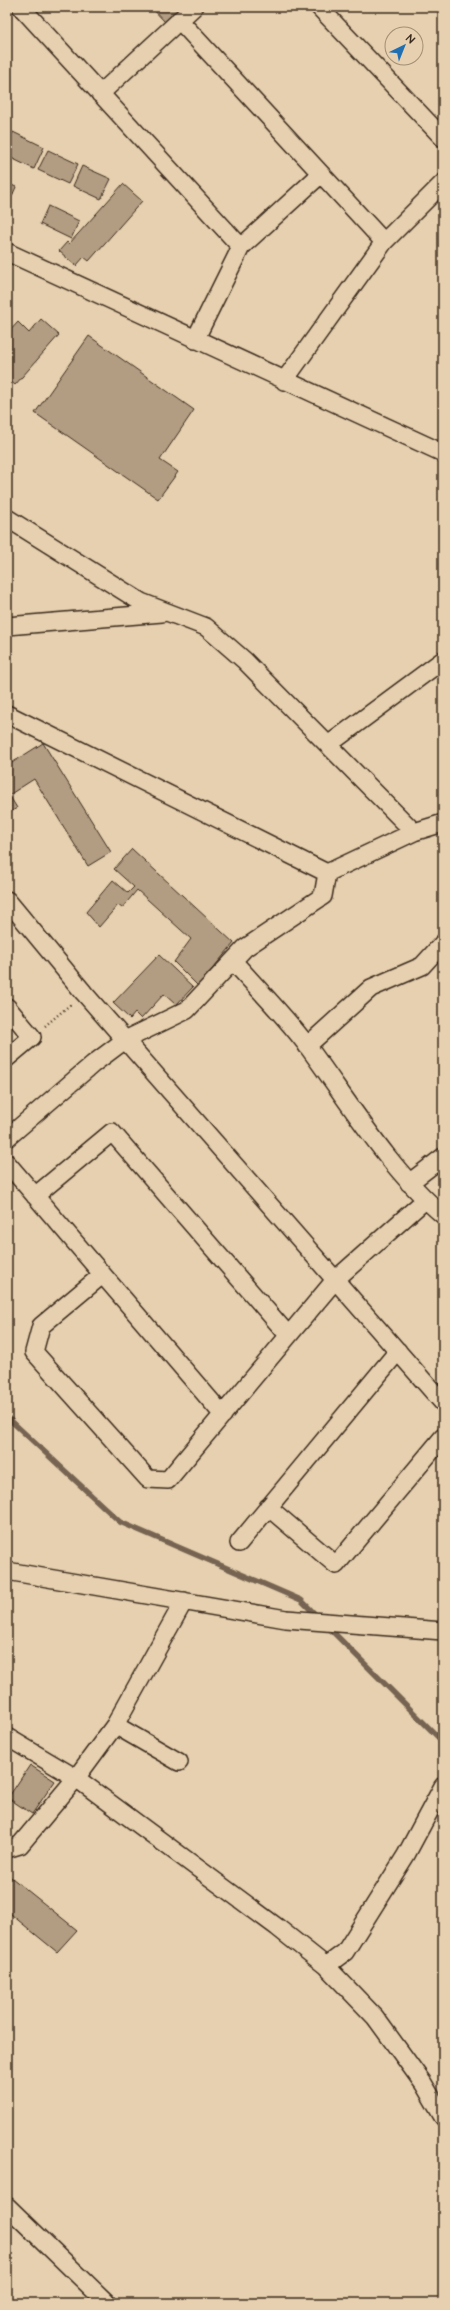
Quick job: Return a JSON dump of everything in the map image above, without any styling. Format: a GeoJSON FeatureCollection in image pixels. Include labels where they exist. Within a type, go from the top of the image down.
{"type":"FeatureCollection","features":[{"type":"Feature","properties":{"kind":"street"},"geometry":{"type":"LineString","coordinates":[[21,7],[242,247]]}},
{"type":"Feature","properties":{"kind":"street"},"geometry":{"type":"LineString","coordinates":[[100,94],[194,7]]}},
{"type":"Feature","properties":{"kind":"street"},"geometry":{"type":"LineString","coordinates":[[319,7],[443,138]]}},
{"type":"Feature","properties":{"kind":"street"},"geometry":{"type":"LineString","coordinates":[[179,20],[384,242]]}},
{"type":"Feature","properties":{"kind":"street"},"geometry":{"type":"LineString","coordinates":[[195,340],[242,247],[321,174]]}},
{"type":"Feature","properties":{"kind":"street"},"geometry":{"type":"LineString","coordinates":[[284,381],[384,242],[443,183]]}},
{"type":"Feature","properties":{"kind":"street"},"geometry":{"type":"LineString","coordinates":[[7,252],[195,340],[443,453]]}},
{"type":"Feature","properties":{"kind":"street"},"geometry":{"type":"LineString","coordinates":[[7,518],[141,602],[206,627],[244,660],[414,832]]}},
{"type":"Feature","properties":{"kind":"street"},"geometry":{"type":"LineString","coordinates":[[7,626],[168,612]]}},
{"type":"Feature","properties":{"kind":"street"},"geometry":{"type":"LineString","coordinates":[[328,745],[443,660]]}},
{"type":"Feature","properties":{"kind":"street"},"geometry":{"type":"LineString","coordinates":[[7,714],[327,873]]}},
{"type":"Feature","properties":{"kind":"street"},"geometry":{"type":"LineString","coordinates":[[327,873],[414,832],[443,823]]}},
{"type":"Feature","properties":{"kind":"street"},"geometry":{"type":"LineString","coordinates":[[7,1138],[93,1064],[125,1040],[187,1010],[245,948],[323,896],[327,873]]}},
{"type":"Feature","properties":{"kind":"street"},"geometry":{"type":"LineString","coordinates":[[7,900],[84,993],[443,1403]]}},
{"type":"Feature","properties":{"kind":"street"},"geometry":{"type":"LineString","coordinates":[[307,1046],[372,988],[422,966],[443,943]]}},
{"type":"Feature","properties":{"kind":"street"},"geometry":{"type":"LineString","coordinates":[[233,961],[307,1046],[409,1183],[425,1200],[443,1215]]}},
{"type":"Feature","properties":{"kind":"street"},"geometry":{"type":"LineString","coordinates":[[7,1007],[32,1037],[7,1058]]}},
{"type":"Feature","properties":{"kind":"street"},"geometry":{"type":"LineString","coordinates":[[35,1196],[112,1132],[288,1335]]}},
{"type":"Feature","properties":{"kind":"street"},"geometry":{"type":"LineString","coordinates":[[409,1183],[443,1157]]}},
{"type":"Feature","properties":{"kind":"street"},"geometry":{"type":"LineString","coordinates":[[7,1163],[223,1414]]}},
{"type":"Feature","properties":{"kind":"street"},"geometry":{"type":"LineString","coordinates":[[102,1275],[41,1326],[34,1352],[148,1479],[168,1480],[335,1280],[425,1200]]}},
{"type":"Feature","properties":{"kind":"street"},"geometry":{"type":"LineString","coordinates":[[239,1543],[398,1351]]}},
{"type":"Feature","properties":{"kind":"street"},"geometry":{"type":"LineString","coordinates":[[268,1507],[336,1565],[443,1437]]}},
{"type":"Feature","properties":{"kind":"street"},"geometry":{"type":"LineString","coordinates":[[7,1571],[286,1619],[443,1631]]}},
{"type":"Feature","properties":{"kind":"street"},"geometry":{"type":"LineString","coordinates":[[7,1849],[20,1845],[76,1778],[115,1725],[184,1601]]}},
{"type":"Feature","properties":{"kind":"street"},"geometry":{"type":"LineString","coordinates":[[115,1725],[179,1762]]}},
{"type":"Feature","properties":{"kind":"street"},"geometry":{"type":"LineString","coordinates":[[7,1737],[76,1778],[277,1927],[326,1966],[375,2017],[423,2083],[443,2117]]}},
{"type":"Feature","properties":{"kind":"street"},"geometry":{"type":"LineString","coordinates":[[326,1966],[345,1952],[406,1855],[443,1786]]}},
{"type":"Feature","properties":{"kind":"street"},"geometry":{"type":"LineString","coordinates":[[7,2206],[107,2303]]}},
{"type":"Feature","properties":{"kind":"path"},"geometry":{"type":"LineString","coordinates":[[32,1037],[84,993]]}},
{"type":"Feature","properties":{"kind":"building"},"geometry":{"type":"Polygon","coordinates":[[[151,7],[181,7],[165,22],[151,7]]]}},
{"type":"Feature","properties":{"kind":"building"},"geometry":{"type":"Polygon","coordinates":[[[13,132],[44,147],[34,169],[7,156],[7,144],[13,132]]]}},
{"type":"Feature","properties":{"kind":"building"},"geometry":{"type":"Polygon","coordinates":[[[48,150],[78,164],[68,184],[38,170],[48,150]]]}},
{"type":"Feature","properties":{"kind":"building"},"geometry":{"type":"Polygon","coordinates":[[[82,166],[111,179],[101,199],[73,186],[82,166]]]}},
{"type":"Feature","properties":{"kind":"building"},"geometry":{"type":"Polygon","coordinates":[[[7,183],[16,187],[8,205],[7,205],[7,183]]]}},
{"type":"Feature","properties":{"kind":"building"},"geometry":{"type":"Polygon","coordinates":[[[123,184],[142,201],[89,261],[84,257],[76,266],[59,251],[67,242],[69,244],[123,184]]]}},
{"type":"Feature","properties":{"kind":"building"},"geometry":{"type":"Polygon","coordinates":[[[48,206],[79,221],[71,239],[40,224],[48,206]]]}},
{"type":"Feature","properties":{"kind":"building"},"geometry":{"type":"Polygon","coordinates":[[[41,319],[59,335],[15,385],[7,378],[7,334],[18,322],[29,333],[41,319]]]}},
{"type":"Feature","properties":{"kind":"building"},"geometry":{"type":"Polygon","coordinates":[[[89,336],[194,410],[160,460],[178,472],[158,499],[35,413],[89,336]]]}},
{"type":"Feature","properties":{"kind":"building"},"geometry":{"type":"Polygon","coordinates":[[[43,743],[111,852],[88,866],[34,779],[9,795],[17,808],[7,814],[7,766],[43,743]]]}},
{"type":"Feature","properties":{"kind":"building"},"geometry":{"type":"Polygon","coordinates":[[[132,849],[234,943],[198,986],[174,962],[191,939],[137,890],[122,908],[118,905],[99,927],[86,912],[113,880],[128,893],[134,887],[114,869],[132,849]]]}},
{"type":"Feature","properties":{"kind":"building"},"geometry":{"type":"Polygon","coordinates":[[[159,955],[193,987],[176,1005],[164,994],[141,1019],[135,1013],[130,1019],[113,1003],[159,955]]]}},
{"type":"Feature","properties":{"kind":"building"},"geometry":{"type":"Polygon","coordinates":[[[30,1765],[55,1781],[32,1814],[8,1798],[30,1765]]]}},
{"type":"Feature","properties":{"kind":"building"},"geometry":{"type":"Polygon","coordinates":[[[7,1874],[77,1930],[57,1952],[7,1911],[7,1874]]]}},
{"type":"Feature","properties":{"kind":"waterway"},"geometry":{"type":"LineString","coordinates":[[7,1417],[120,1522],[301,1600],[318,1617]]}},
{"type":"Feature","properties":{"kind":"waterway"},"geometry":{"type":"LineString","coordinates":[[327,1626],[443,1742]]}}]}
